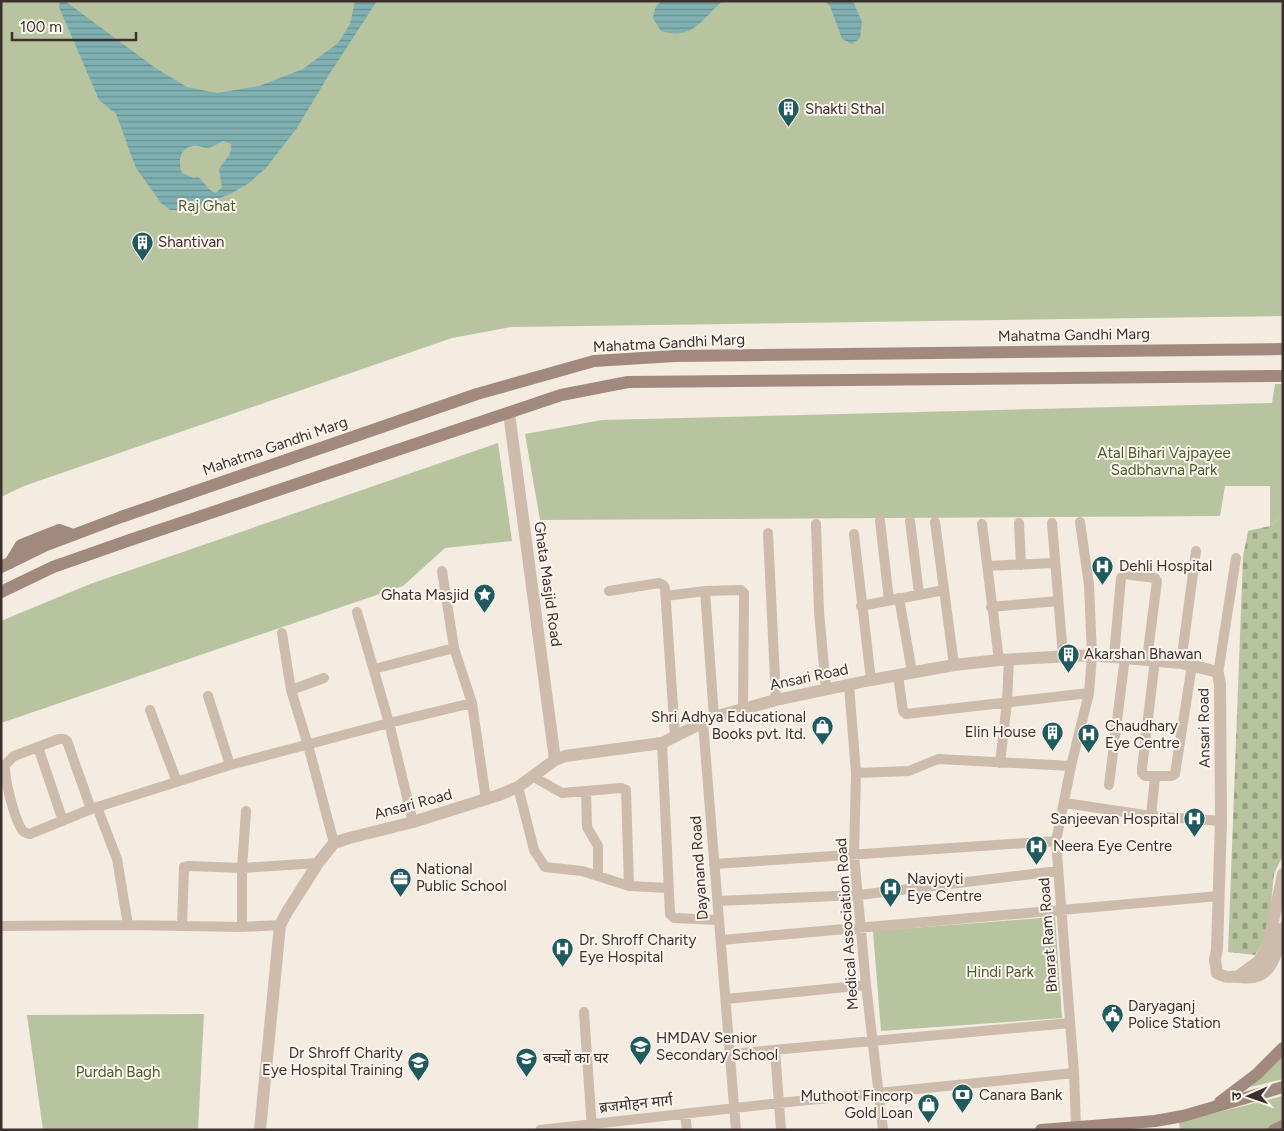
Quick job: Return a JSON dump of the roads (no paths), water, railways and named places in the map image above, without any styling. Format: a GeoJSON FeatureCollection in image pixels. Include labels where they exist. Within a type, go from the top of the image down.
{"type":"FeatureCollection","features":[{"type":"Feature","properties":{"kind":"main road","name":"Mahatma Gandhi Marg"},"geometry":{"type":"LineString","coordinates":[[6,565],[44,546],[131,514],[477,394],[594,361],[675,356],[1283,349]]}},
{"type":"Feature","properties":{"kind":"main road"},"geometry":{"type":"LineString","coordinates":[[1,592],[53,568],[121,543],[561,395],[628,382],[1283,376]]}},
{"type":"Feature","properties":{"kind":"main road"},"geometry":{"type":"LineString","coordinates":[[1216,1106],[1257,1074],[1283,1048]]}},
{"type":"Feature","properties":{"kind":"main road"},"geometry":{"type":"LineString","coordinates":[[1041,1130],[1155,1121],[1183,1116],[1283,1087]]}},
{"type":"Feature","properties":{"kind":"main road"},"geometry":{"type":"LineString","coordinates":[[1274,1130],[1283,1126]]}},
{"type":"Feature","properties":{"kind":"street","name":"Ghata Masjid Road"},"geometry":{"type":"LineString","coordinates":[[508,413],[555,760]]}},
{"type":"Feature","properties":{"kind":"street"},"geometry":{"type":"LineString","coordinates":[[880,521],[894,599],[912,672]]}},
{"type":"Feature","properties":{"kind":"street"},"geometry":{"type":"LineString","coordinates":[[910,521],[920,594]]}},
{"type":"Feature","properties":{"kind":"street"},"geometry":{"type":"LineString","coordinates":[[935,522],[954,665]]}},
{"type":"Feature","properties":{"kind":"street"},"geometry":{"type":"LineString","coordinates":[[1020,522],[1022,565]]}},
{"type":"Feature","properties":{"kind":"street","name":"Bharat Ram Road"},"geometry":{"type":"LineString","coordinates":[[1076,1127],[1074,1072],[1056,841],[1071,766],[1089,693],[1092,655],[1089,585],[1080,522]]}},
{"type":"Feature","properties":{"kind":"street"},"geometry":{"type":"LineString","coordinates":[[1052,523],[1054,563],[1064,656]]}},
{"type":"Feature","properties":{"kind":"street"},"geometry":{"type":"LineString","coordinates":[[816,524],[819,612],[826,689]]}},
{"type":"Feature","properties":{"kind":"street"},"geometry":{"type":"LineString","coordinates":[[982,524],[991,607],[1004,659],[1007,702],[1000,763]]}},
{"type":"Feature","properties":{"kind":"street"},"geometry":{"type":"LineString","coordinates":[[768,533],[776,700]]}},
{"type":"Feature","properties":{"kind":"street"},"geometry":{"type":"LineString","coordinates":[[854,534],[871,680]]}},
{"type":"Feature","properties":{"kind":"street"},"geometry":{"type":"LineString","coordinates":[[1109,784],[1120,657],[1122,578],[1124,574],[1155,578],[1157,581],[1142,772],[1144,776],[1170,776],[1175,774],[1187,664],[1196,551]]}},
{"type":"Feature","properties":{"kind":"street"},"geometry":{"type":"LineString","coordinates":[[1218,674],[1236,558]]}},
{"type":"Feature","properties":{"kind":"street"},"geometry":{"type":"LineString","coordinates":[[987,566],[1054,563]]}},
{"type":"Feature","properties":{"kind":"street"},"geometry":{"type":"LineString","coordinates":[[442,571],[454,648],[472,703],[486,800]]}},
{"type":"Feature","properties":{"kind":"street"},"geometry":{"type":"LineString","coordinates":[[609,590],[659,583],[665,588],[675,737]]}},
{"type":"Feature","properties":{"kind":"street"},"geometry":{"type":"LineString","coordinates":[[666,596],[705,591],[742,590],[744,592],[743,709]]}},
{"type":"Feature","properties":{"kind":"street"},"geometry":{"type":"LineString","coordinates":[[861,606],[944,590]]}},
{"type":"Feature","properties":{"kind":"street","name":"Dayanand Road"},"geometry":{"type":"LineString","coordinates":[[705,591],[714,864],[736,1130]]}},
{"type":"Feature","properties":{"kind":"street"},"geometry":{"type":"LineString","coordinates":[[991,607],[1058,601]]}},
{"type":"Feature","properties":{"kind":"street"},"geometry":{"type":"LineString","coordinates":[[357,612],[389,722],[413,822]]}},
{"type":"Feature","properties":{"kind":"street"},"geometry":{"type":"LineString","coordinates":[[260,1130],[280,925],[318,863],[334,843],[291,690],[282,633]]}},
{"type":"Feature","properties":{"kind":"street"},"geometry":{"type":"LineString","coordinates":[[374,669],[454,648]]}},
{"type":"Feature","properties":{"kind":"street","name":"Ansari Road"},"geometry":{"type":"LineString","coordinates":[[334,843],[486,800],[518,787],[555,760],[576,754],[662,742],[708,720],[776,700],[954,665],[1004,659],[1064,656],[1120,657],[1187,664],[1218,674],[1220,684],[1221,821],[1217,974],[1225,978],[1251,978],[1266,972],[1273,960],[1283,928]]}},
{"type":"Feature","properties":{"kind":"street"},"geometry":{"type":"LineString","coordinates":[[898,675],[903,711],[906,714],[1089,693]]}},
{"type":"Feature","properties":{"kind":"street"},"geometry":{"type":"LineString","coordinates":[[291,690],[324,678]]}},
{"type":"Feature","properties":{"kind":"street","name":"Medical Association Road"},"geometry":{"type":"LineString","coordinates":[[849,685],[856,773],[854,855],[866,985],[884,1130]]}},
{"type":"Feature","properties":{"kind":"street"},"geometry":{"type":"LineString","coordinates":[[208,696],[230,765]]}},
{"type":"Feature","properties":{"kind":"street"},"geometry":{"type":"LineString","coordinates":[[128,925],[117,859],[94,808],[67,741],[59,739],[14,756],[5,765],[4,771],[18,822],[22,830],[30,834],[94,808],[230,765],[389,722],[472,703]]}},
{"type":"Feature","properties":{"kind":"street"},"geometry":{"type":"LineString","coordinates":[[150,710],[177,782]]}},
{"type":"Feature","properties":{"kind":"street"},"geometry":{"type":"LineString","coordinates":[[662,742],[670,914],[672,917],[718,920]]}},
{"type":"Feature","properties":{"kind":"street"},"geometry":{"type":"LineString","coordinates":[[38,747],[63,821]]}},
{"type":"Feature","properties":{"kind":"street"},"geometry":{"type":"LineString","coordinates":[[856,773],[909,771],[938,759],[1071,766]]}},
{"type":"Feature","properties":{"kind":"street"},"geometry":{"type":"LineString","coordinates":[[532,776],[562,793],[620,788],[626,790],[629,886]]}},
{"type":"Feature","properties":{"kind":"street"},"geometry":{"type":"LineString","coordinates":[[1151,816],[1155,777]]}},
{"type":"Feature","properties":{"kind":"street"},"geometry":{"type":"LineString","coordinates":[[518,787],[534,850],[542,864],[548,868],[582,871],[629,886],[668,888]]}},
{"type":"Feature","properties":{"kind":"street"},"geometry":{"type":"LineString","coordinates":[[586,791],[587,827],[598,846],[598,876]]}},
{"type":"Feature","properties":{"kind":"street"},"geometry":{"type":"LineString","coordinates":[[1065,803],[1151,816],[1221,821]]}},
{"type":"Feature","properties":{"kind":"street"},"geometry":{"type":"LineString","coordinates":[[242,927],[242,868],[246,811]]}},
{"type":"Feature","properties":{"kind":"street"},"geometry":{"type":"LineString","coordinates":[[714,864],[1056,841]]}},
{"type":"Feature","properties":{"kind":"street"},"geometry":{"type":"LineString","coordinates":[[182,926],[184,867],[242,868],[318,863]]}},
{"type":"Feature","properties":{"kind":"street"},"geometry":{"type":"LineString","coordinates":[[718,901],[859,896],[1058,871]]}},
{"type":"Feature","properties":{"kind":"street"},"geometry":{"type":"LineString","coordinates":[[1237,977],[1259,961],[1268,945],[1283,874]]}},
{"type":"Feature","properties":{"kind":"street"},"geometry":{"type":"LineString","coordinates":[[721,940],[1219,896]]}},
{"type":"Feature","properties":{"kind":"street"},"geometry":{"type":"LineString","coordinates":[[1,926],[128,925],[242,927],[280,925]]}},
{"type":"Feature","properties":{"kind":"street"},"geometry":{"type":"LineString","coordinates":[[726,999],[866,985]]}},
{"type":"Feature","properties":{"kind":"street"},"geometry":{"type":"LineString","coordinates":[[584,1012],[592,1127]]}},
{"type":"Feature","properties":{"kind":"street"},"geometry":{"type":"LineString","coordinates":[[730,1054],[1070,1023]]}},
{"type":"Feature","properties":{"kind":"street"},"geometry":{"type":"LineString","coordinates":[[775,1050],[781,1130]]}},
{"type":"Feature","properties":{"kind":"street","name":"ब्रजमोहन मार्ग"},"geometry":{"type":"LineString","coordinates":[[540,1130],[592,1127],[735,1108],[1074,1072]]}},
{"type":"Feature","properties":{"kind":"street"},"geometry":{"type":"LineString","coordinates":[[686,1114],[687,1130]]}},
{"type":"Feature","properties":{"kind":"water"},"geometry":{"type":"Polygon","coordinates":[[[60,1],[65,1],[157,69],[187,87],[217,93],[259,86],[303,69],[338,43],[350,24],[355,1],[377,1],[297,128],[266,168],[249,183],[232,193],[192,210],[170,210],[161,203],[136,168],[116,114],[99,100],[59,7],[60,1]],[[223,141],[208,148],[196,145],[184,150],[180,165],[182,173],[194,178],[198,177],[210,190],[216,193],[222,187],[219,169],[229,155],[231,144],[223,141]]]}},
{"type":"Feature","properties":{"kind":"water"},"geometry":{"type":"Polygon","coordinates":[[[661,1],[723,1],[689,31],[672,33],[661,31],[653,18],[655,8],[661,1]]]}},
{"type":"Feature","properties":{"kind":"water"},"geometry":{"type":"Polygon","coordinates":[[[824,1],[853,1],[862,22],[860,38],[852,44],[842,39],[830,6],[824,1]]]}},
{"type":"Feature","properties":{"kind":"place","name":"Shakti Sthal"},"geometry":{"type":"Point","coordinates":[789,128]}},
{"type":"Feature","properties":{"kind":"place","name":"Shantivan"},"geometry":{"type":"Point","coordinates":[142,261]}},
{"type":"Feature","properties":{"kind":"place","name":"Dehli Hospital"},"geometry":{"type":"Point","coordinates":[1103,585]}},
{"type":"Feature","properties":{"kind":"place","name":"Ghata Masjid"},"geometry":{"type":"Point","coordinates":[485,614]}},
{"type":"Feature","properties":{"kind":"place","name":"Akarshan Bhawan"},"geometry":{"type":"Point","coordinates":[1068,673]}},
{"type":"Feature","properties":{"kind":"place","name":"Shri Adhya Educational Books pvt. ltd."},"geometry":{"type":"Point","coordinates":[822,745]}},
{"type":"Feature","properties":{"kind":"place","name":"Elin House"},"geometry":{"type":"Point","coordinates":[1052,751]}},
{"type":"Feature","properties":{"kind":"place","name":"Chaudhary Eye Centre"},"geometry":{"type":"Point","coordinates":[1089,754]}},
{"type":"Feature","properties":{"kind":"place","name":"Sanjeevan Hospital"},"geometry":{"type":"Point","coordinates":[1195,838]}},
{"type":"Feature","properties":{"kind":"place","name":"Neera Eye Centre"},"geometry":{"type":"Point","coordinates":[1037,865]}},
{"type":"Feature","properties":{"kind":"place","name":"National Public School"},"geometry":{"type":"Point","coordinates":[400,897]}},
{"type":"Feature","properties":{"kind":"place","name":"Navjoyti Eye Centre"},"geometry":{"type":"Point","coordinates":[891,907]}},
{"type":"Feature","properties":{"kind":"place","name":"Dr. Shroff Charity Eye Hospital"},"geometry":{"type":"Point","coordinates":[563,968]}},
{"type":"Feature","properties":{"kind":"place","name":"Daryaganj Police Station"},"geometry":{"type":"Point","coordinates":[1112,1034]}},
{"type":"Feature","properties":{"kind":"place","name":"HMDAV Senior Secondary School"},"geometry":{"type":"Point","coordinates":[640,1066]}},
{"type":"Feature","properties":{"kind":"place","name":"बच्चों का घर"},"geometry":{"type":"Point","coordinates":[527,1077]}},
{"type":"Feature","properties":{"kind":"place","name":"Dr Shroff Charity Eye Hospital Training"},"geometry":{"type":"Point","coordinates":[419,1081]}},
{"type":"Feature","properties":{"kind":"place","name":"Canara Bank"},"geometry":{"type":"Point","coordinates":[963,1114]}},
{"type":"Feature","properties":{"kind":"place","name":"Muthoot Fincorp Gold Loan"},"geometry":{"type":"Point","coordinates":[929,1124]}},
{"type":"Feature","properties":{"kind":"park label","name":"Raj Ghat"},"geometry":{"type":"Point","coordinates":[207,206]}},
{"type":"Feature","properties":{"kind":"park label","name":"Atal Bihari Vajpayee Sadbhavna Park"},"geometry":{"type":"Point","coordinates":[1164,462]}},
{"type":"Feature","properties":{"kind":"park label","name":"Hindi Park"},"geometry":{"type":"Point","coordinates":[1000,972]}},
{"type":"Feature","properties":{"kind":"park label","name":"Purdah Bagh"},"geometry":{"type":"Point","coordinates":[118,1072]}}]}
